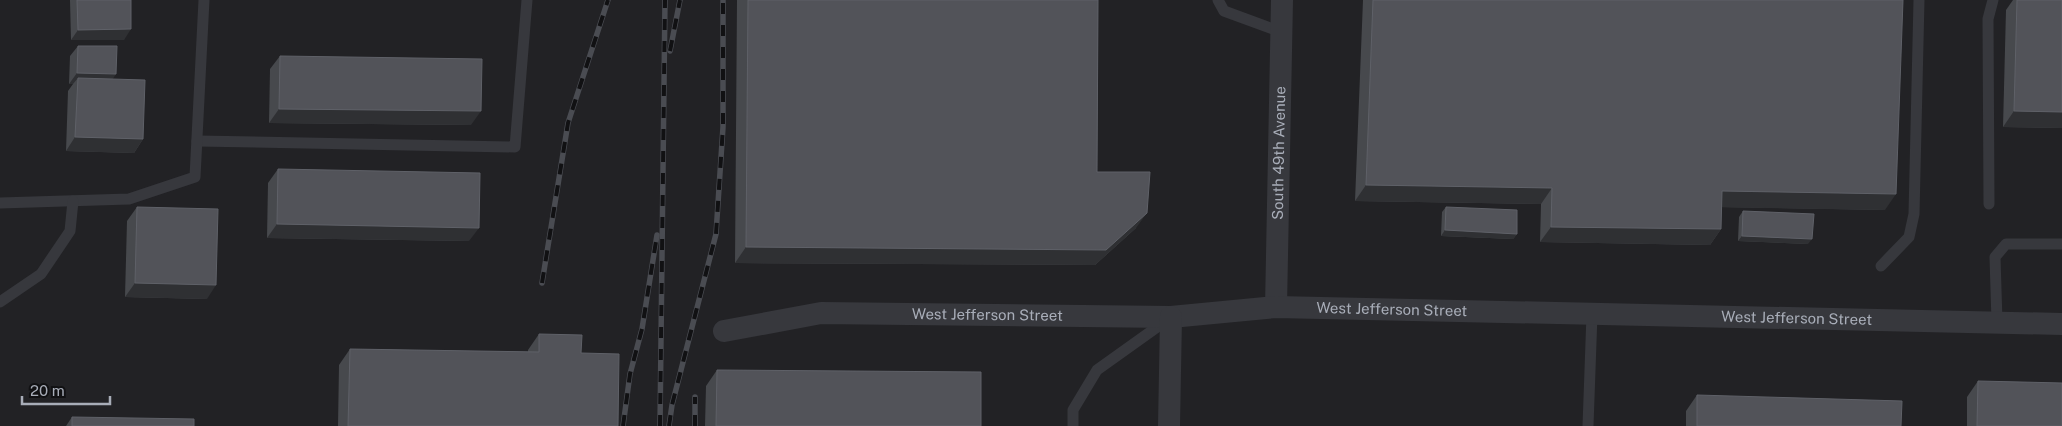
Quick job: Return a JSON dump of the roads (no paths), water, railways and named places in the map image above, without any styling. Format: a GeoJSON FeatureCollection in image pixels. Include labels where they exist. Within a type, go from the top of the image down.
{"type":"FeatureCollection","features":[{"type":"Feature","properties":{"kind":"street","name":"South 49th Avenue"},"geometry":{"type":"LineString","coordinates":[[1276,307],[1282,0]]}},
{"type":"Feature","properties":{"kind":"street","name":"West Jefferson Street"},"geometry":{"type":"LineString","coordinates":[[724,331],[821,313],[1171,317],[1276,307],[2062,324]]}},
{"type":"Feature","properties":{"kind":"street"},"geometry":{"type":"LineString","coordinates":[[1169,426],[1171,317]]}},
{"type":"Feature","properties":{"kind":"lane"},"geometry":{"type":"LineString","coordinates":[[0,203],[129,199],[195,177],[204,0]]}},
{"type":"Feature","properties":{"kind":"lane"},"geometry":{"type":"LineString","coordinates":[[197,141],[515,147],[527,0]]}},
{"type":"Feature","properties":{"kind":"lane"},"geometry":{"type":"LineString","coordinates":[[1218,0],[1224,11],[1281,32]]}},
{"type":"Feature","properties":{"kind":"lane"},"geometry":{"type":"LineString","coordinates":[[1881,266],[1909,237],[1914,214],[1919,0]]}},
{"type":"Feature","properties":{"kind":"lane"},"geometry":{"type":"LineString","coordinates":[[1989,204],[1988,19],[1993,0]]}},
{"type":"Feature","properties":{"kind":"lane"},"geometry":{"type":"LineString","coordinates":[[0,302],[41,274],[70,231],[73,201]]}},
{"type":"Feature","properties":{"kind":"lane"},"geometry":{"type":"LineString","coordinates":[[1997,322],[1995,257],[2006,244],[2062,244]]}},
{"type":"Feature","properties":{"kind":"lane"},"geometry":{"type":"LineString","coordinates":[[1588,426],[1592,314]]}},
{"type":"Feature","properties":{"kind":"lane"},"geometry":{"type":"LineString","coordinates":[[1073,426],[1073,410],[1097,370],[1171,317]]}},
{"type":"Feature","properties":{"kind":"railway"},"geometry":{"type":"LineString","coordinates":[[542,283],[568,123],[608,0]]}},
{"type":"Feature","properties":{"kind":"railway"},"geometry":{"type":"LineString","coordinates":[[660,426],[665,0]]}},
{"type":"Feature","properties":{"kind":"railway"},"geometry":{"type":"LineString","coordinates":[[670,51],[680,0]]}},
{"type":"Feature","properties":{"kind":"railway"},"geometry":{"type":"LineString","coordinates":[[669,426],[672,405],[716,234],[723,127],[723,0]]}},
{"type":"Feature","properties":{"kind":"railway"},"geometry":{"type":"LineString","coordinates":[[623,426],[630,374],[642,329],[657,235]]}},
{"type":"Feature","properties":{"kind":"railway"},"geometry":{"type":"LineString","coordinates":[[695,397],[695,426]]}}]}
